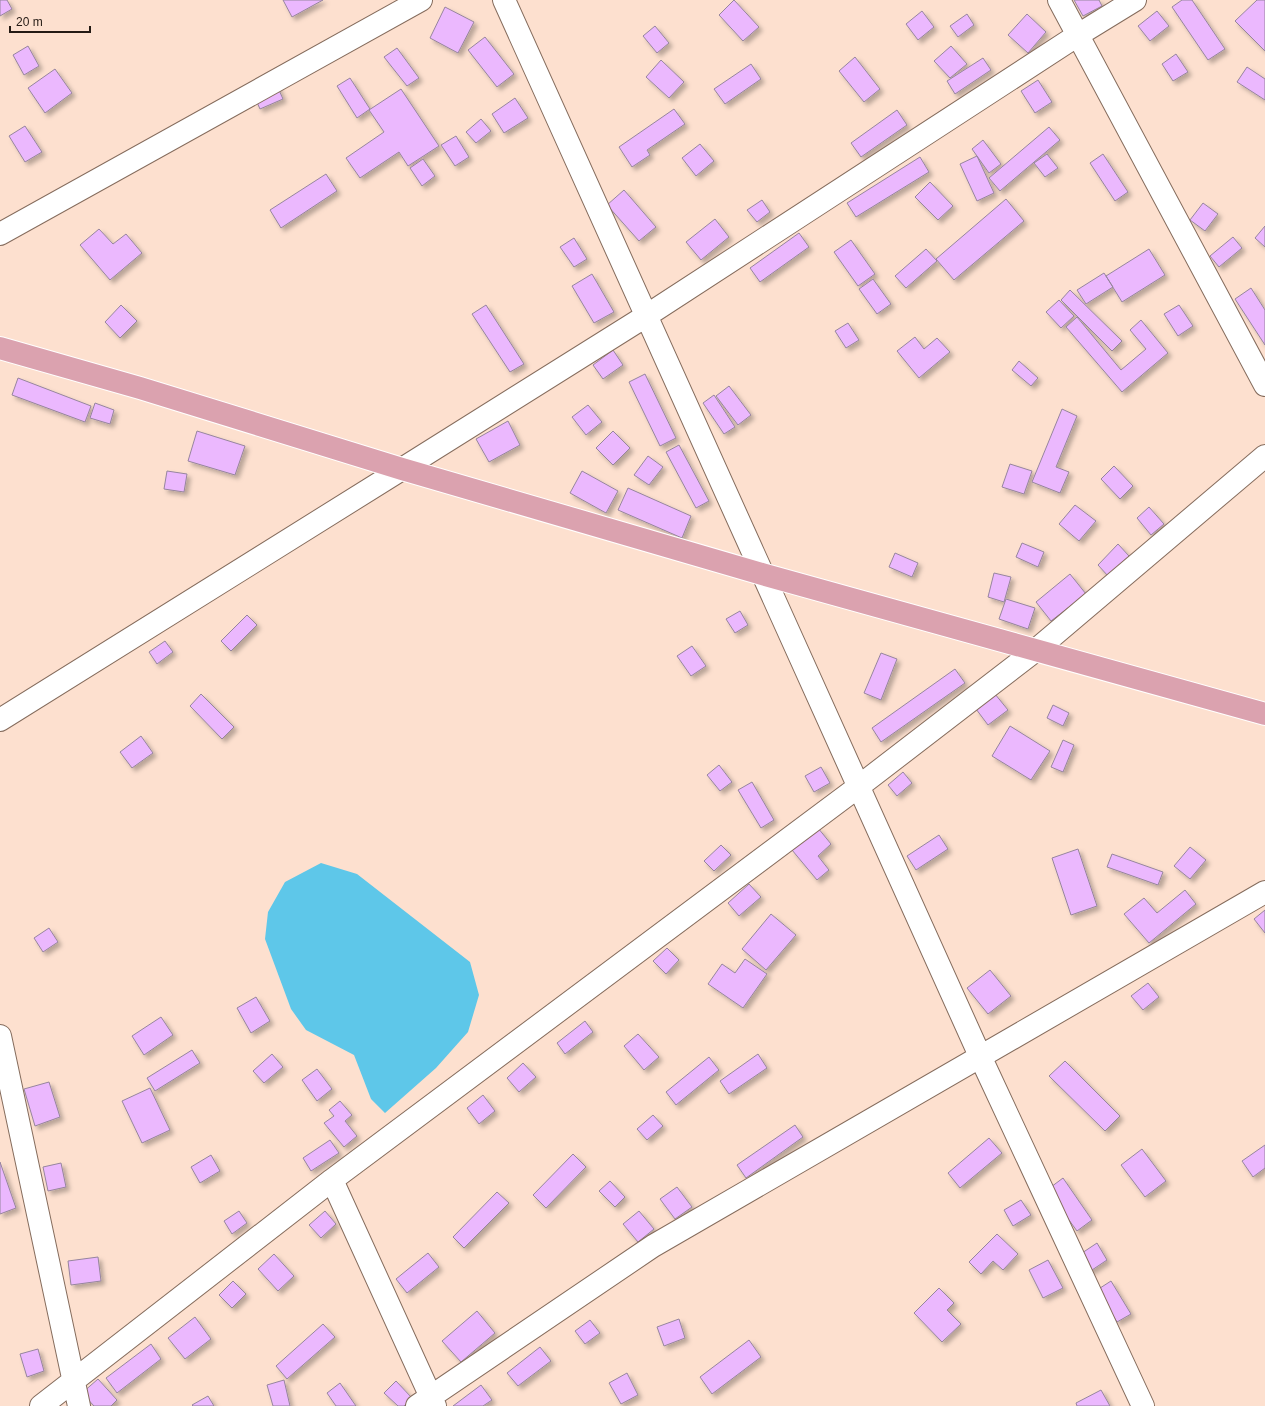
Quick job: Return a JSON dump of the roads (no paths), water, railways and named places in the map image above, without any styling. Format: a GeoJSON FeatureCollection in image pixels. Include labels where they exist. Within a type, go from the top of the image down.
{"type":"FeatureCollection","features":[{"type":"Feature","properties":{"kind":"main road"},"geometry":{"type":"LineString","coordinates":[[0,348],[140,388],[402,469],[762,574],[1265,714]]}},
{"type":"Feature","properties":{"kind":"street"},"geometry":{"type":"LineString","coordinates":[[0,234],[422,0]]}},
{"type":"Feature","properties":{"kind":"street"},"geometry":{"type":"LineString","coordinates":[[504,0],[980,1056],[1143,1406]]}},
{"type":"Feature","properties":{"kind":"street"},"geometry":{"type":"LineString","coordinates":[[1059,0],[1265,386]]}},
{"type":"Feature","properties":{"kind":"street"},"geometry":{"type":"LineString","coordinates":[[0,720],[646,316],[1078,35],[1135,0]]}},
{"type":"Feature","properties":{"kind":"street"},"geometry":{"type":"LineString","coordinates":[[41,1406],[332,1180],[858,787],[1036,650],[1265,456]]}},
{"type":"Feature","properties":{"kind":"street"},"geometry":{"type":"LineString","coordinates":[[332,1180],[428,1403],[653,1246],[1265,892]]}},
{"type":"Feature","properties":{"kind":"street"},"geometry":{"type":"LineString","coordinates":[[0,1036],[79,1406]]}},
{"type":"Feature","properties":{"kind":"water"},"geometry":{"type":"Polygon","coordinates":[[[321,863],[357,874],[470,962],[479,995],[468,1032],[436,1068],[385,1113],[371,1099],[354,1055],[306,1030],[291,1009],[265,939],[268,912],[285,882],[321,863]]]}}]}
